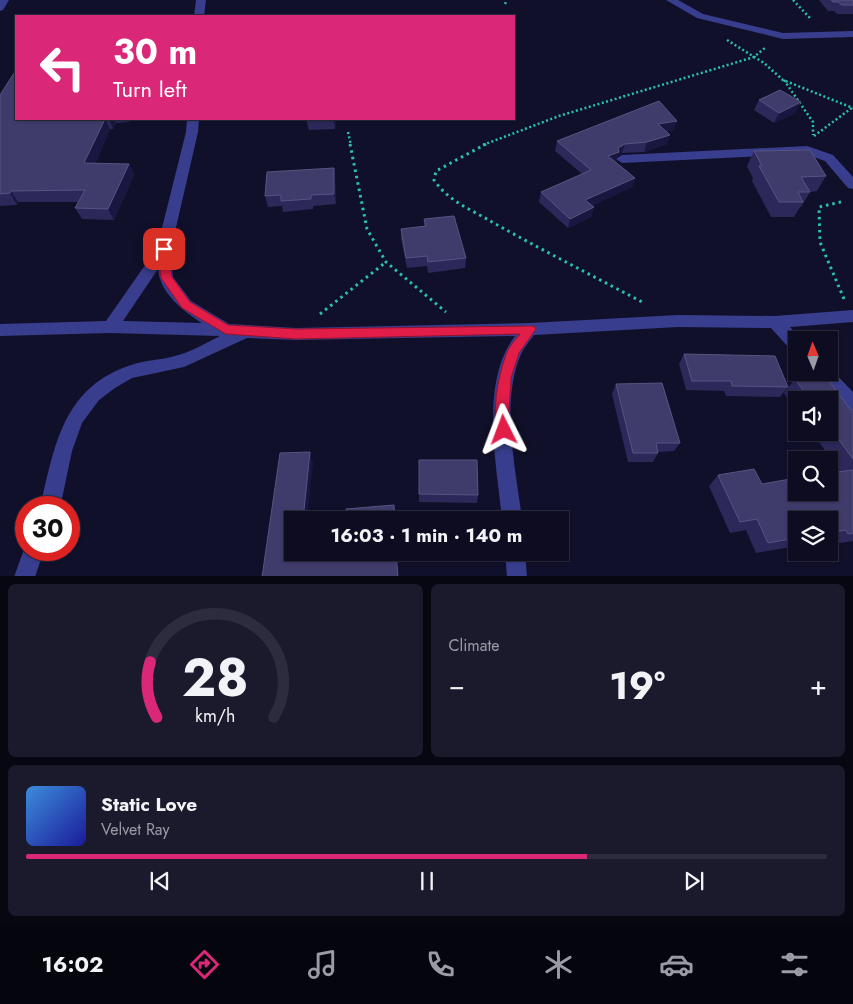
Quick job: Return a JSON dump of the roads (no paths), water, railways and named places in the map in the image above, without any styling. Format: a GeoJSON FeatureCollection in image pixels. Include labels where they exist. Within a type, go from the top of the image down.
{"type":"FeatureCollection","features":[{"type":"Feature","properties":{"kind":"street"},"geometry":{"type":"LineString","coordinates":[[0,8],[4,0]]}},
{"type":"Feature","properties":{"kind":"street"},"geometry":{"type":"LineString","coordinates":[[200,15],[201,0]]}},
{"type":"Feature","properties":{"kind":"street"},"geometry":{"type":"LineString","coordinates":[[671,0],[700,16],[783,36],[853,34]]}},
{"type":"Feature","properties":{"kind":"street"},"geometry":{"type":"LineString","coordinates":[[193,120],[192,132],[164,249],[166,278],[186,305],[226,330]]}},
{"type":"Feature","properties":{"kind":"street"},"geometry":{"type":"LineString","coordinates":[[622,159],[807,150],[829,158],[853,185]]}},
{"type":"Feature","properties":{"kind":"street"},"geometry":{"type":"LineString","coordinates":[[110,327],[164,249]]}},
{"type":"Feature","properties":{"kind":"street"},"geometry":{"type":"LineString","coordinates":[[0,330],[110,327],[296,334],[530,329],[678,320],[775,322],[852,316]]}},
{"type":"Feature","properties":{"kind":"street"},"geometry":{"type":"LineString","coordinates":[[775,322],[788,336]]}},
{"type":"Feature","properties":{"kind":"street"},"geometry":{"type":"LineString","coordinates":[[511,511],[502,412],[504,378],[514,351],[530,329]]}},
{"type":"Feature","properties":{"kind":"street"},"geometry":{"type":"LineString","coordinates":[[53,496],[63,452],[75,419],[100,387],[112,379],[136,370],[177,362],[246,331]]}},
{"type":"Feature","properties":{"kind":"street"},"geometry":{"type":"LineString","coordinates":[[831,381],[853,404]]}},
{"type":"Feature","properties":{"kind":"street"},"geometry":{"type":"LineString","coordinates":[[24,576],[30,561]]}},
{"type":"Feature","properties":{"kind":"street"},"geometry":{"type":"LineString","coordinates":[[516,561],[517,576]]}}]}
